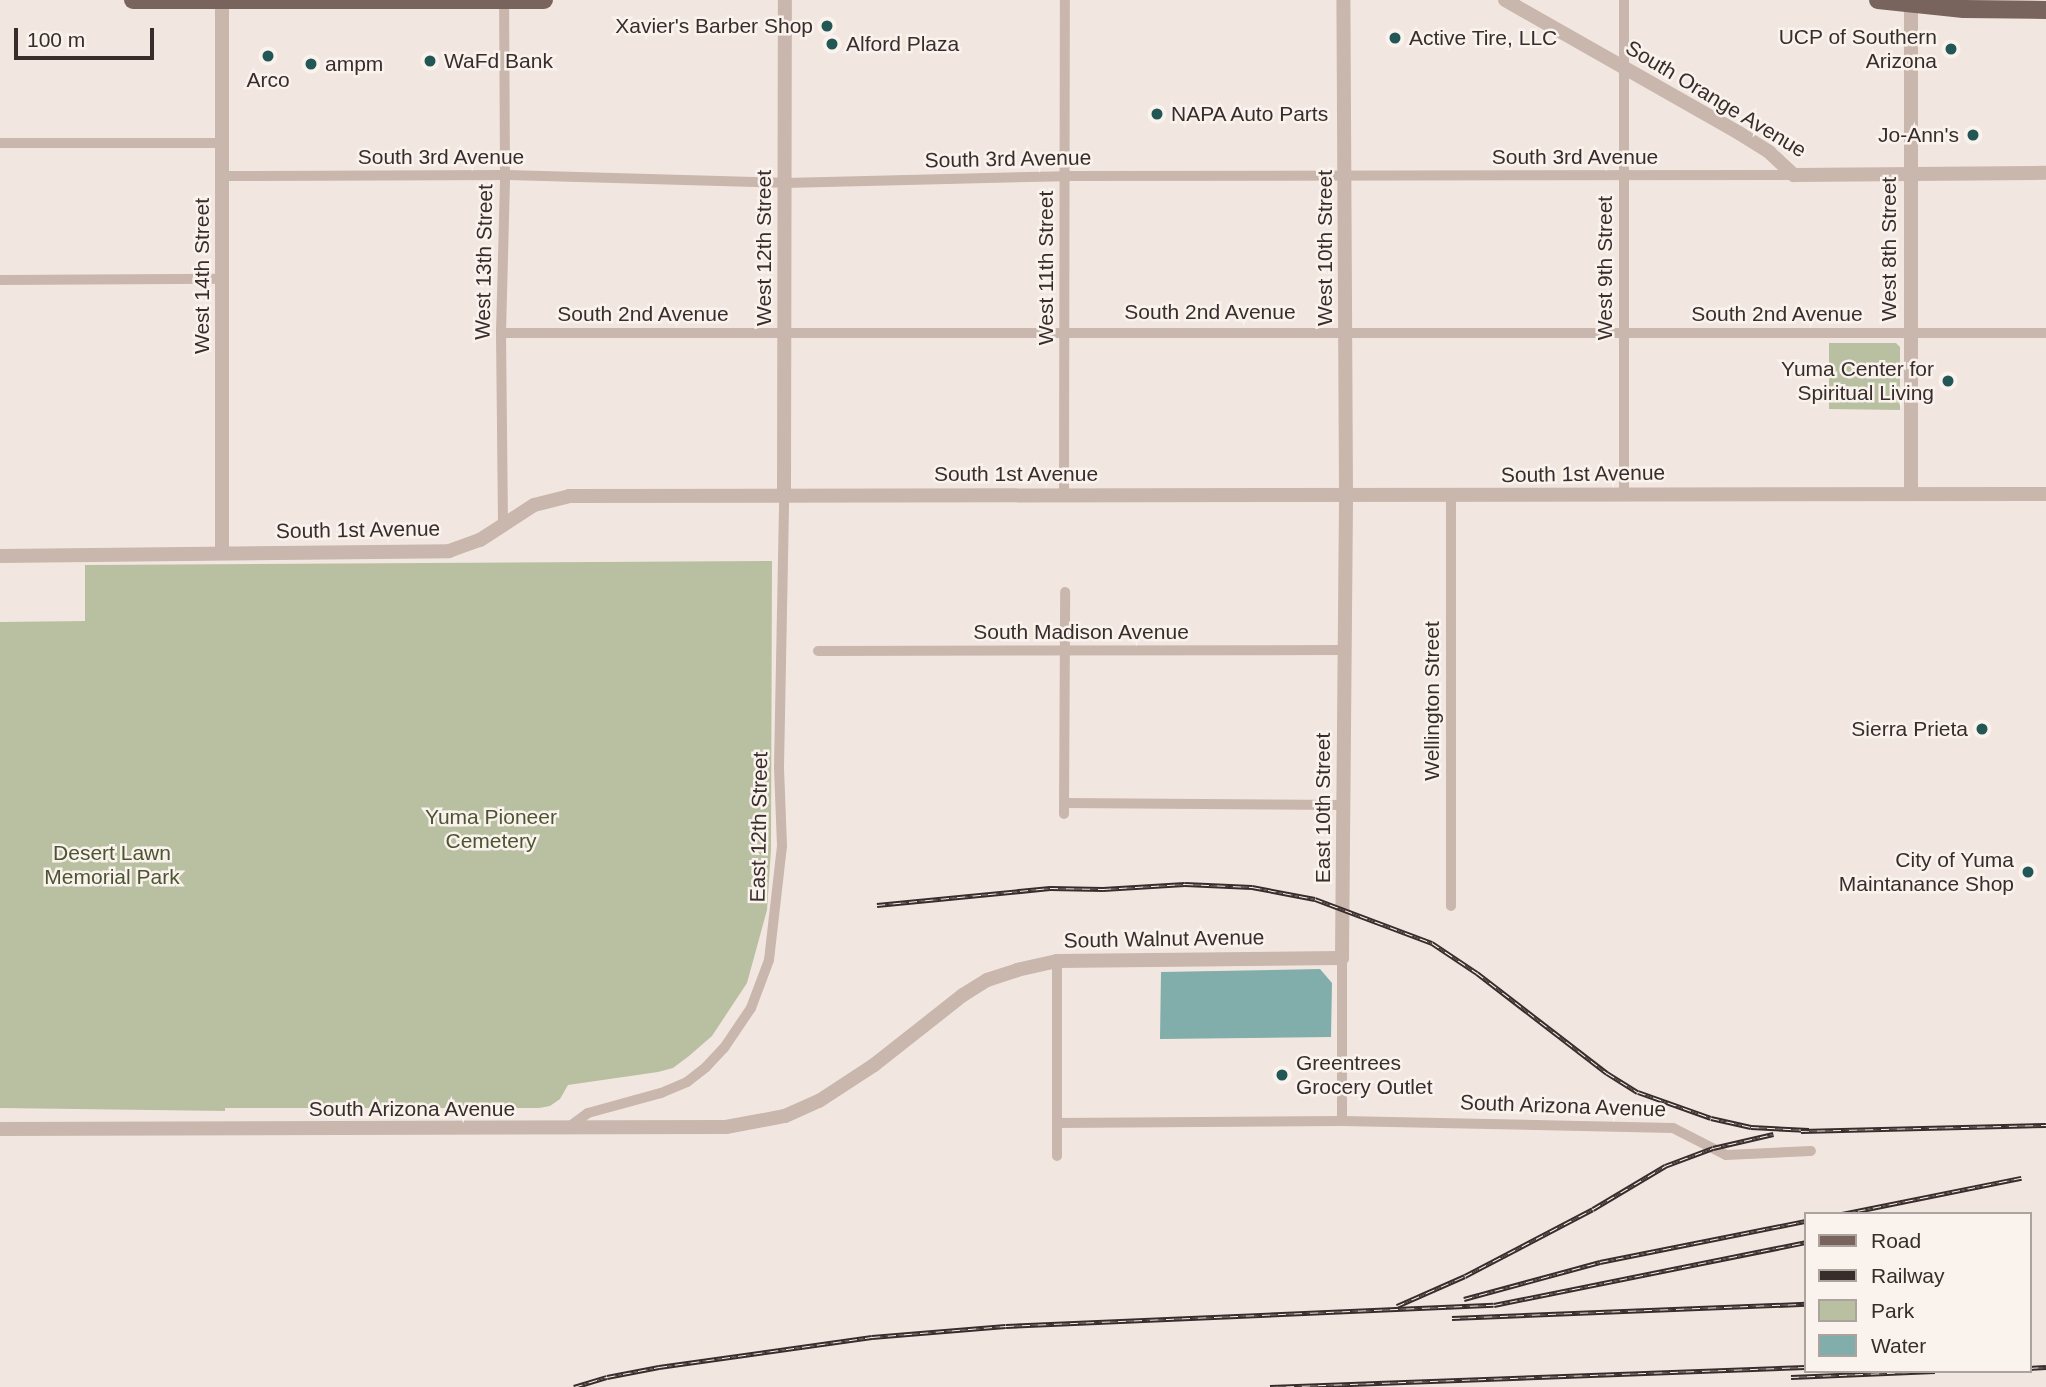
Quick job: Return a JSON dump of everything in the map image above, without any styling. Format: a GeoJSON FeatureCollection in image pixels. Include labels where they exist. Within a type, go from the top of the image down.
{"type":"FeatureCollection","features":[{"type":"Feature","properties":{"kind":"main road"},"geometry":{"type":"LineString","coordinates":[[132,0],[544,0]]}},
{"type":"Feature","properties":{"kind":"main road"},"geometry":{"type":"LineString","coordinates":[[1878,0],[1964,9],[2046,10]]}},
{"type":"Feature","properties":{"kind":"street","name":"West 14th Street"},"geometry":{"type":"LineString","coordinates":[[222,0],[222,553]]}},
{"type":"Feature","properties":{"kind":"street","name":"West 13th Street"},"geometry":{"type":"LineString","coordinates":[[503,524],[501,333],[505,175],[504,0]]}},
{"type":"Feature","properties":{"kind":"street","name":"West 12th Street"},"geometry":{"type":"LineString","coordinates":[[784,496],[785,0]]}},
{"type":"Feature","properties":{"kind":"street","name":"West 11th Street"},"geometry":{"type":"LineString","coordinates":[[1064,494],[1065,0]]}},
{"type":"Feature","properties":{"kind":"street","name":"West 10th Street"},"geometry":{"type":"LineString","coordinates":[[1343,0],[1346,495]]}},
{"type":"Feature","properties":{"kind":"street","name":"South Orange Avenue"},"geometry":{"type":"LineString","coordinates":[[1505,0],[1739,133],[1769,152],[1794,175],[2046,173]]}},
{"type":"Feature","properties":{"kind":"street","name":"West 9th Street"},"geometry":{"type":"LineString","coordinates":[[1624,0],[1624,493]]}},
{"type":"Feature","properties":{"kind":"street","name":"West 8th Street"},"geometry":{"type":"LineString","coordinates":[[1911,4],[1911,494]]}},
{"type":"Feature","properties":{"kind":"street"},"geometry":{"type":"LineString","coordinates":[[0,143],[224,143]]}},
{"type":"Feature","properties":{"kind":"street","name":"South 3rd Avenue"},"geometry":{"type":"LineString","coordinates":[[223,176],[505,175],[785,183],[1066,176],[1794,175]]}},
{"type":"Feature","properties":{"kind":"street"},"geometry":{"type":"LineString","coordinates":[[0,280],[223,279]]}},
{"type":"Feature","properties":{"kind":"street","name":"South 2nd Avenue"},"geometry":{"type":"LineString","coordinates":[[501,333],[2046,333]]}},
{"type":"Feature","properties":{"kind":"street","name":"South 1st Avenue"},"geometry":{"type":"LineString","coordinates":[[0,556],[449,551],[480,541],[534,505],[569,496],[2046,494]]}},
{"type":"Feature","properties":{"kind":"street","name":"East 10th Street"},"geometry":{"type":"LineString","coordinates":[[1342,1121],[1346,495]]}},
{"type":"Feature","properties":{"kind":"street","name":"East 12th Street"},"geometry":{"type":"LineString","coordinates":[[565,1130],[588,1113],[661,1093],[687,1082],[706,1067],[724,1048],[751,1008],[769,960],[782,846],[779,766],[784,496]]}},
{"type":"Feature","properties":{"kind":"street","name":"Wellington Street"},"geometry":{"type":"LineString","coordinates":[[1451,496],[1451,906]]}},
{"type":"Feature","properties":{"kind":"street"},"geometry":{"type":"LineString","coordinates":[[1065,592],[1064,808],[1344,806]]}},
{"type":"Feature","properties":{"kind":"street","name":"South Madison Avenue"},"geometry":{"type":"LineString","coordinates":[[818,651],[1344,650]]}},
{"type":"Feature","properties":{"kind":"street","name":"South Walnut Avenue"},"geometry":{"type":"LineString","coordinates":[[819,1101],[874,1065],[937,1014],[987,980],[1057,961],[1342,958]]}},
{"type":"Feature","properties":{"kind":"street"},"geometry":{"type":"LineString","coordinates":[[1057,961],[1057,1156]]}},
{"type":"Feature","properties":{"kind":"street","name":"South Arizona Avenue"},"geometry":{"type":"LineString","coordinates":[[0,1129],[565,1130],[726,1127],[785,1116],[819,1101]]}},
{"type":"Feature","properties":{"kind":"street","name":"South Arizona Avenue"},"geometry":{"type":"LineString","coordinates":[[1057,1123],[1342,1121],[1673,1128],[1726,1155],[1811,1152]]}},
{"type":"Feature","properties":{"kind":"green space"},"geometry":{"type":"Polygon","coordinates":[[[1829,343],[1896,343],[1900,347],[1900,410],[1829,409],[1829,343]]]}},
{"type":"Feature","properties":{"kind":"green space","name":"Yuma Pioneer Cemetery"},"geometry":{"type":"Polygon","coordinates":[[[772,561],[771,850],[767,910],[747,983],[712,1036],[673,1068],[568,1085],[560,1099],[550,1106],[539,1108],[225,1108],[225,1111],[0,1108],[0,622],[85,621],[85,565],[772,561]]]}},
{"type":"Feature","properties":{"kind":"water"},"geometry":{"type":"Polygon","coordinates":[[[1320,969],[1332,983],[1331,1037],[1160,1039],[1161,972],[1320,969]]]}},
{"type":"Feature","properties":{"kind":"railway"},"geometry":{"type":"LineString","coordinates":[[877,905],[1050,888],[1103,889],[1185,884],[1252,887],[1315,899],[1432,943],[1477,973],[1607,1073],[1638,1092],[1711,1118],[1751,1127],[1809,1130]]}},
{"type":"Feature","properties":{"kind":"railway"},"geometry":{"type":"LineString","coordinates":[[1801,1131],[2046,1125]]}},
{"type":"Feature","properties":{"kind":"railway"},"geometry":{"type":"LineString","coordinates":[[1397,1306],[1465,1276],[1593,1209],[1665,1166],[1713,1148],[1773,1134]]}},
{"type":"Feature","properties":{"kind":"railway"},"geometry":{"type":"LineString","coordinates":[[1852,1212],[2021,1178]]}},
{"type":"Feature","properties":{"kind":"railway"},"geometry":{"type":"LineString","coordinates":[[1464,1299],[1600,1262],[1804,1221]]}},
{"type":"Feature","properties":{"kind":"railway"},"geometry":{"type":"LineString","coordinates":[[574,1387],[607,1377],[659,1367],[872,1337],[1006,1326],[1494,1305],[1804,1242]]}},
{"type":"Feature","properties":{"kind":"railway"},"geometry":{"type":"LineString","coordinates":[[1452,1318],[1804,1304]]}},
{"type":"Feature","properties":{"kind":"railway"},"geometry":{"type":"LineString","coordinates":[[1270,1387],[1804,1367]]}},
{"type":"Feature","properties":{"kind":"railway"},"geometry":{"type":"LineString","coordinates":[[2032,1368],[2046,1367]]}},
{"type":"Feature","properties":{"kind":"railway"},"geometry":{"type":"LineString","coordinates":[[1791,1377],[1887,1373]]}},
{"type":"Feature","properties":{"kind":"place","name":"Xavier's Barber Shop"},"geometry":{"type":"Point","coordinates":[827,26]}},
{"type":"Feature","properties":{"kind":"place","name":"Active Tire, LLC"},"geometry":{"type":"Point","coordinates":[1395,38]}},
{"type":"Feature","properties":{"kind":"place","name":"Alford Plaza"},"geometry":{"type":"Point","coordinates":[832,44]}},
{"type":"Feature","properties":{"kind":"place","name":"UCP of Southern Arizona"},"geometry":{"type":"Point","coordinates":[1951,49]}},
{"type":"Feature","properties":{"kind":"place","name":"Arco"},"geometry":{"type":"Point","coordinates":[268,56]}},
{"type":"Feature","properties":{"kind":"place","name":"WaFd Bank"},"geometry":{"type":"Point","coordinates":[430,61]}},
{"type":"Feature","properties":{"kind":"place","name":"ampm"},"geometry":{"type":"Point","coordinates":[311,64]}},
{"type":"Feature","properties":{"kind":"place","name":"NAPA Auto Parts"},"geometry":{"type":"Point","coordinates":[1157,114]}},
{"type":"Feature","properties":{"kind":"place","name":"Jo-Ann's"},"geometry":{"type":"Point","coordinates":[1973,135]}},
{"type":"Feature","properties":{"kind":"place","name":"Yuma Center for Spiritual Living"},"geometry":{"type":"Point","coordinates":[1948,381]}},
{"type":"Feature","properties":{"kind":"place","name":"Sierra Prieta"},"geometry":{"type":"Point","coordinates":[1982,729]}},
{"type":"Feature","properties":{"kind":"place","name":"City of Yuma Maintanance Shop"},"geometry":{"type":"Point","coordinates":[2028,872]}},
{"type":"Feature","properties":{"kind":"place","name":"Greentrees Grocery Outlet"},"geometry":{"type":"Point","coordinates":[1282,1075]}},
{"type":"Feature","properties":{"kind":"park label","name":"Desert Lawn Memorial Park"},"geometry":{"type":"Point","coordinates":[112,865]}}]}
